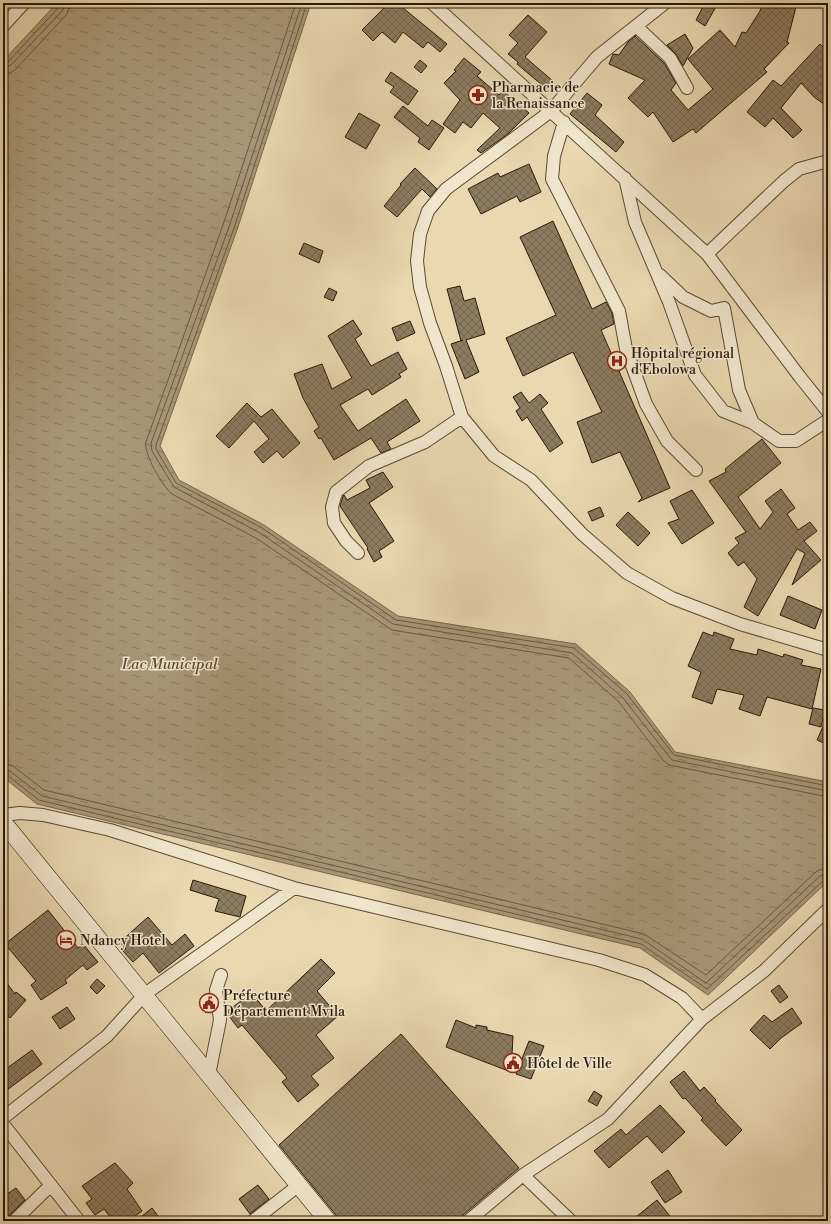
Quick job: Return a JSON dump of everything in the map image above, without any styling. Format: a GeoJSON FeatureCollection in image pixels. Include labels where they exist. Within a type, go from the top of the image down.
{"type":"FeatureCollection","features":[{"type":"Feature","properties":{"kind":"street"},"geometry":{"type":"LineString","coordinates":[[3,26],[24,3]]}},
{"type":"Feature","properties":{"kind":"street"},"geometry":{"type":"LineString","coordinates":[[432,3],[707,254],[800,378],[828,412]]}},
{"type":"Feature","properties":{"kind":"street"},"geometry":{"type":"LineString","coordinates":[[665,3],[597,57],[551,111],[446,189],[428,211],[420,234],[417,262],[420,287],[430,323],[446,366],[462,417],[494,456],[531,480],[582,534],[627,573],[672,598],[740,624],[828,650]]}},
{"type":"Feature","properties":{"kind":"street"},"geometry":{"type":"LineString","coordinates":[[636,26],[670,58],[687,88]]}},
{"type":"Feature","properties":{"kind":"street"},"geometry":{"type":"LineString","coordinates":[[564,122],[554,156],[552,179],[619,311],[626,349],[646,404],[667,440],[696,470]]}},
{"type":"Feature","properties":{"kind":"street"},"geometry":{"type":"LineString","coordinates":[[707,254],[784,181],[800,169],[828,161]]}},
{"type":"Feature","properties":{"kind":"street"},"geometry":{"type":"LineString","coordinates":[[625,178],[635,222],[657,273],[695,375],[723,411],[753,423],[779,441],[796,441],[828,420]]}},
{"type":"Feature","properties":{"kind":"street"},"geometry":{"type":"LineString","coordinates":[[657,273],[684,297],[710,311],[724,308],[739,390],[753,423]]}},
{"type":"Feature","properties":{"kind":"street"},"geometry":{"type":"LineString","coordinates":[[358,553],[346,541],[334,523],[332,507],[336,492],[369,466],[425,442],[462,417]]}},
{"type":"Feature","properties":{"kind":"street"},"geometry":{"type":"LineString","coordinates":[[3,815],[20,813],[44,815],[110,830],[294,888],[612,964],[645,975],[682,998],[702,1019]]}},
{"type":"Feature","properties":{"kind":"street"},"geometry":{"type":"LineString","coordinates":[[3,822],[145,994],[328,1221]]}},
{"type":"Feature","properties":{"kind":"street"},"geometry":{"type":"LineString","coordinates":[[3,1118],[107,1036],[145,994],[294,888]]}},
{"type":"Feature","properties":{"kind":"street"},"geometry":{"type":"LineString","coordinates":[[468,1221],[523,1175],[608,1119],[702,1019],[764,971],[828,910]]}},
{"type":"Feature","properties":{"kind":"street"},"geometry":{"type":"LineString","coordinates":[[209,1075],[220,1020],[216,990],[221,975]]}},
{"type":"Feature","properties":{"kind":"street"},"geometry":{"type":"LineString","coordinates":[[3,1124],[79,1221]]}},
{"type":"Feature","properties":{"kind":"street"},"geometry":{"type":"LineString","coordinates":[[523,1175],[571,1221]]}},
{"type":"Feature","properties":{"kind":"street"},"geometry":{"type":"LineString","coordinates":[[14,1221],[51,1185]]}},
{"type":"Feature","properties":{"kind":"street"},"geometry":{"type":"LineString","coordinates":[[253,1221],[299,1185]]}},
{"type":"Feature","properties":{"kind":"water","name":"Lac Municipal"},"geometry":{"type":"Polygon","coordinates":[[[57,3],[311,3],[238,227],[160,446],[179,480],[264,525],[398,616],[576,644],[630,692],[675,752],[828,782],[828,881],[708,995],[640,948],[37,804],[3,777],[3,61],[57,3]]]}},
{"type":"Feature","properties":{"kind":"building"},"geometry":{"type":"Polygon","coordinates":[[[389,3],[397,3],[447,44],[440,52],[428,42],[423,48],[403,32],[395,43],[382,32],[373,41],[362,30],[389,3]]]}},
{"type":"Feature","properties":{"kind":"building"},"geometry":{"type":"Polygon","coordinates":[[[705,3],[718,3],[705,26],[696,20],[705,3]]]}},
{"type":"Feature","properties":{"kind":"building"},"geometry":{"type":"Polygon","coordinates":[[[763,3],[797,3],[787,42],[789,43],[764,69],[767,72],[696,133],[693,129],[673,142],[653,112],[648,117],[628,98],[645,80],[609,64],[613,54],[619,55],[628,42],[635,36],[664,63],[676,83],[671,90],[688,110],[713,89],[688,59],[720,30],[735,47],[742,32],[746,33],[760,11],[763,3]]]}},
{"type":"Feature","properties":{"kind":"building"},"geometry":{"type":"Polygon","coordinates":[[[528,15],[547,32],[525,57],[554,82],[548,90],[517,64],[518,62],[508,54],[518,43],[509,35],[528,15]]]}},
{"type":"Feature","properties":{"kind":"building"},"geometry":{"type":"Polygon","coordinates":[[[685,34],[693,48],[683,66],[676,54],[667,45],[685,34]]]}},
{"type":"Feature","properties":{"kind":"building"},"geometry":{"type":"Polygon","coordinates":[[[820,44],[828,51],[828,107],[814,97],[801,83],[781,108],[802,130],[793,138],[773,118],[765,127],[747,112],[773,80],[781,86],[820,44]]]}},
{"type":"Feature","properties":{"kind":"building"},"geometry":{"type":"Polygon","coordinates":[[[464,58],[481,72],[477,76],[499,95],[503,91],[529,113],[508,134],[481,153],[477,150],[500,128],[483,113],[471,128],[463,122],[455,133],[443,124],[460,100],[444,83],[456,71],[454,70],[464,58]]]}},
{"type":"Feature","properties":{"kind":"building"},"geometry":{"type":"Polygon","coordinates":[[[420,60],[427,66],[421,73],[414,67],[420,60]]]}},
{"type":"Feature","properties":{"kind":"building"},"geometry":{"type":"Polygon","coordinates":[[[391,72],[418,91],[408,105],[390,92],[394,87],[385,81],[391,72]]]}},
{"type":"Feature","properties":{"kind":"building"},"geometry":{"type":"Polygon","coordinates":[[[587,93],[602,105],[595,115],[624,142],[616,152],[570,114],[587,93]]]}},
{"type":"Feature","properties":{"kind":"building"},"geometry":{"type":"Polygon","coordinates":[[[403,106],[428,126],[432,120],[444,128],[429,150],[418,142],[420,138],[394,117],[403,106]]]}},
{"type":"Feature","properties":{"kind":"building"},"geometry":{"type":"Polygon","coordinates":[[[359,113],[380,125],[366,149],[345,137],[359,113]]]}},
{"type":"Feature","properties":{"kind":"building"},"geometry":{"type":"Polygon","coordinates":[[[529,164],[541,192],[520,202],[517,196],[481,214],[468,189],[498,173],[500,177],[529,164]]]}},
{"type":"Feature","properties":{"kind":"building"},"geometry":{"type":"Polygon","coordinates":[[[415,168],[437,189],[430,197],[422,189],[397,217],[384,206],[401,185],[400,184],[415,168]]]}},
{"type":"Feature","properties":{"kind":"building"},"geometry":{"type":"Polygon","coordinates":[[[553,221],[592,309],[606,302],[612,313],[614,324],[601,330],[670,488],[638,502],[642,498],[620,452],[592,463],[577,422],[602,412],[573,352],[523,376],[506,338],[556,315],[520,237],[553,221]]]}},
{"type":"Feature","properties":{"kind":"building"},"geometry":{"type":"Polygon","coordinates":[[[304,243],[323,251],[319,263],[299,254],[304,243]]]}},
{"type":"Feature","properties":{"kind":"building"},"geometry":{"type":"Polygon","coordinates":[[[460,286],[464,301],[475,298],[485,334],[466,340],[479,372],[465,379],[451,344],[461,341],[447,289],[460,286]]]}},
{"type":"Feature","properties":{"kind":"building"},"geometry":{"type":"Polygon","coordinates":[[[329,288],[337,292],[333,301],[324,297],[329,288]]]}},
{"type":"Feature","properties":{"kind":"building"},"geometry":{"type":"Polygon","coordinates":[[[353,320],[362,334],[355,339],[371,366],[398,352],[407,369],[399,374],[401,377],[372,395],[368,389],[340,405],[358,431],[406,399],[420,421],[387,442],[391,449],[381,453],[371,438],[334,460],[321,438],[319,439],[314,431],[319,427],[303,398],[294,374],[322,364],[332,389],[352,378],[328,336],[353,320]]]}},
{"type":"Feature","properties":{"kind":"building"},"geometry":{"type":"Polygon","coordinates":[[[410,321],[415,333],[397,341],[392,328],[410,321]]]}},
{"type":"Feature","properties":{"kind":"building"},"geometry":{"type":"Polygon","coordinates":[[[521,392],[529,403],[540,394],[548,403],[541,409],[563,443],[550,452],[527,417],[522,421],[516,411],[520,408],[513,397],[521,392]]]}},
{"type":"Feature","properties":{"kind":"building"},"geometry":{"type":"Polygon","coordinates":[[[247,403],[261,417],[272,409],[300,443],[283,458],[277,451],[263,463],[254,452],[269,439],[254,421],[229,448],[216,436],[247,403]]]}},
{"type":"Feature","properties":{"kind":"building"},"geometry":{"type":"Polygon","coordinates":[[[762,439],[781,463],[738,497],[760,529],[773,512],[765,501],[781,489],[795,508],[787,514],[798,530],[810,522],[817,531],[804,541],[821,560],[792,585],[805,553],[797,549],[758,616],[744,607],[757,579],[744,562],[738,566],[728,553],[739,543],[735,538],[746,532],[709,481],[726,472],[725,469],[762,439]]]}},
{"type":"Feature","properties":{"kind":"building"},"geometry":{"type":"Polygon","coordinates":[[[383,472],[393,487],[369,503],[394,541],[379,551],[382,557],[374,562],[367,549],[368,548],[340,506],[344,495],[347,500],[370,488],[366,480],[383,472]]]}},
{"type":"Feature","properties":{"kind":"building"},"geometry":{"type":"Polygon","coordinates":[[[692,490],[714,523],[682,544],[668,523],[679,519],[670,501],[692,490]]]}},
{"type":"Feature","properties":{"kind":"building"},"geometry":{"type":"Polygon","coordinates":[[[600,507],[604,516],[592,521],[588,512],[600,507]]]}},
{"type":"Feature","properties":{"kind":"building"},"geometry":{"type":"Polygon","coordinates":[[[628,512],[650,533],[638,546],[616,525],[628,512]]]}},
{"type":"Feature","properties":{"kind":"building"},"geometry":{"type":"Polygon","coordinates":[[[788,596],[822,610],[815,629],[780,615],[788,596]]]}},
{"type":"Feature","properties":{"kind":"building"},"geometry":{"type":"Polygon","coordinates":[[[703,632],[713,636],[714,632],[734,639],[730,649],[757,655],[758,649],[783,657],[784,654],[803,660],[801,665],[821,669],[812,709],[767,697],[760,716],[739,709],[744,695],[717,689],[712,704],[692,697],[701,672],[688,666],[703,632]]]}},
{"type":"Feature","properties":{"kind":"building"},"geometry":{"type":"Polygon","coordinates":[[[813,708],[825,710],[821,727],[809,724],[813,708]]]}},
{"type":"Feature","properties":{"kind":"building"},"geometry":{"type":"Polygon","coordinates":[[[828,715],[828,745],[817,740],[828,715]]]}},
{"type":"Feature","properties":{"kind":"building"},"geometry":{"type":"Polygon","coordinates":[[[193,880],[246,896],[240,917],[215,911],[219,899],[190,890],[193,880]]]}},
{"type":"Feature","properties":{"kind":"building"},"geometry":{"type":"Polygon","coordinates":[[[48,910],[78,948],[83,944],[98,962],[87,970],[83,965],[65,980],[67,983],[41,1000],[31,985],[36,981],[5,944],[48,910]]]}},
{"type":"Feature","properties":{"kind":"building"},"geometry":{"type":"Polygon","coordinates":[[[148,917],[172,945],[185,934],[194,946],[159,973],[143,953],[133,962],[123,951],[126,949],[120,942],[148,917]]]}},
{"type":"Feature","properties":{"kind":"building"},"geometry":{"type":"Polygon","coordinates":[[[321,959],[335,973],[317,991],[338,1016],[316,1035],[334,1058],[311,1076],[319,1085],[298,1102],[282,1082],[287,1078],[242,1025],[238,1028],[226,1012],[252,993],[266,1011],[321,959]]]}},
{"type":"Feature","properties":{"kind":"building"},"geometry":{"type":"Polygon","coordinates":[[[3,978],[15,994],[16,992],[26,1000],[10,1018],[3,1012],[3,978]]]}},
{"type":"Feature","properties":{"kind":"building"},"geometry":{"type":"Polygon","coordinates":[[[97,979],[105,986],[97,994],[90,987],[97,979]]]}},
{"type":"Feature","properties":{"kind":"building"},"geometry":{"type":"Polygon","coordinates":[[[779,985],[788,997],[780,1003],[771,991],[779,985]]]}},
{"type":"Feature","properties":{"kind":"building"},"geometry":{"type":"Polygon","coordinates":[[[67,1007],[75,1019],[60,1029],[52,1017],[67,1007]]]}},
{"type":"Feature","properties":{"kind":"building"},"geometry":{"type":"Polygon","coordinates":[[[792,1008],[802,1023],[781,1038],[770,1049],[750,1030],[764,1015],[772,1022],[792,1008]]]}},
{"type":"Feature","properties":{"kind":"building","name":"Hôtel de Ville"},"geometry":{"type":"Polygon","coordinates":[[[456,1020],[476,1028],[476,1025],[487,1027],[487,1030],[513,1036],[511,1072],[446,1047],[456,1020]]]}},
{"type":"Feature","properties":{"kind":"building"},"geometry":{"type":"Polygon","coordinates":[[[401,1034],[519,1168],[463,1215],[459,1221],[338,1221],[336,1215],[279,1145],[401,1034]]]}},
{"type":"Feature","properties":{"kind":"building"},"geometry":{"type":"Polygon","coordinates":[[[529,1041],[544,1046],[531,1079],[516,1074],[529,1041]]]}},
{"type":"Feature","properties":{"kind":"building"},"geometry":{"type":"Polygon","coordinates":[[[32,1050],[42,1064],[3,1093],[3,1071],[32,1050]]]}},
{"type":"Feature","properties":{"kind":"building"},"geometry":{"type":"Polygon","coordinates":[[[684,1071],[700,1091],[704,1087],[742,1130],[726,1146],[701,1120],[703,1118],[685,1098],[683,1099],[670,1082],[684,1071]]]}},
{"type":"Feature","properties":{"kind":"building"},"geometry":{"type":"Polygon","coordinates":[[[594,1091],[602,1096],[597,1106],[588,1101],[594,1091]]]}},
{"type":"Feature","properties":{"kind":"building"},"geometry":{"type":"Polygon","coordinates":[[[660,1105],[685,1132],[662,1153],[647,1136],[609,1168],[594,1151],[621,1129],[626,1135],[660,1105]]]}},
{"type":"Feature","properties":{"kind":"building"},"geometry":{"type":"Polygon","coordinates":[[[115,1163],[133,1183],[127,1189],[142,1211],[128,1221],[113,1221],[104,1209],[95,1215],[86,1203],[92,1199],[82,1186],[115,1163]]]}},
{"type":"Feature","properties":{"kind":"building"},"geometry":{"type":"Polygon","coordinates":[[[668,1170],[682,1192],[665,1203],[651,1182],[668,1170]]]}},
{"type":"Feature","properties":{"kind":"building"},"geometry":{"type":"Polygon","coordinates":[[[258,1185],[269,1199],[250,1214],[239,1199],[258,1185]]]}},
{"type":"Feature","properties":{"kind":"building"},"geometry":{"type":"Polygon","coordinates":[[[16,1188],[25,1200],[7,1220],[3,1221],[3,1197],[16,1188]]]}},
{"type":"Feature","properties":{"kind":"building"},"geometry":{"type":"Polygon","coordinates":[[[657,1200],[674,1221],[631,1221],[657,1200]]]}},
{"type":"Feature","properties":{"kind":"building"},"geometry":{"type":"Polygon","coordinates":[[[152,1208],[162,1221],[136,1221],[152,1208]]]}},
{"type":"Feature","properties":{"kind":"place","name":"Pharmacie de la Renaissance"},"geometry":{"type":"Point","coordinates":[478,95]}},
{"type":"Feature","properties":{"kind":"place","name":"Hôpital régional d'Ebolowa"},"geometry":{"type":"Point","coordinates":[617,361]}},
{"type":"Feature","properties":{"kind":"place","name":"Ndancy Hotel"},"geometry":{"type":"Point","coordinates":[66,940]}},
{"type":"Feature","properties":{"kind":"place","name":"Préfecture Département Mvila"},"geometry":{"type":"Point","coordinates":[209,1003]}},
{"type":"Feature","properties":{"kind":"place","name":"Hôtel de Ville"},"geometry":{"type":"Point","coordinates":[513,1063]}}]}
